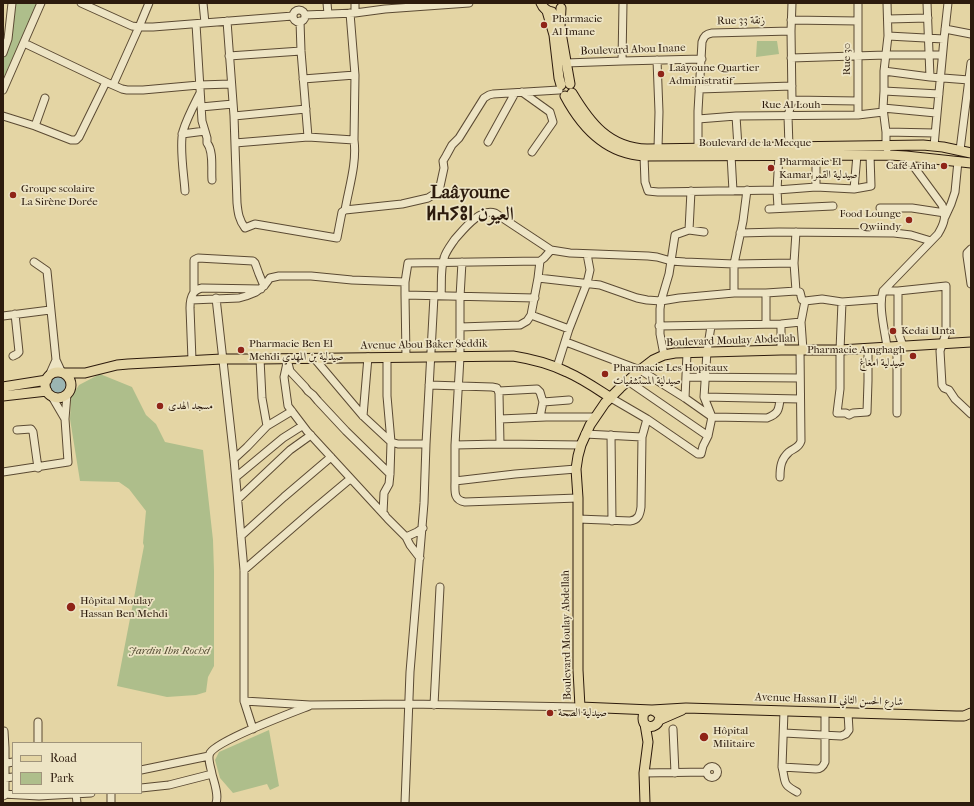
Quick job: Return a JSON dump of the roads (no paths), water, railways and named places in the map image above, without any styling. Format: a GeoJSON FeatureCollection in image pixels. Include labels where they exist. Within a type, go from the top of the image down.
{"type":"FeatureCollection","features":[{"type":"Feature","properties":{"kind":"main road"},"geometry":{"type":"LineString","coordinates":[[541,3],[544,9],[554,12],[562,5]]}},
{"type":"Feature","properties":{"kind":"main road","name":"Boulevard de la Mecque"},"geometry":{"type":"LineString","coordinates":[[562,5],[560,27],[566,63],[565,90],[602,132],[627,146],[640,148],[698,148],[886,145],[934,146],[971,153]]}},
{"type":"Feature","properties":{"kind":"main road","name":"Boulevard de la Mecque"},"geometry":{"type":"LineString","coordinates":[[547,11],[554,35],[559,78],[573,110],[582,122],[603,142],[622,152],[644,156],[816,154],[889,155],[971,163]]}},
{"type":"Feature","properties":{"kind":"main road","name":"Boulevard Moulay Abdellah"},"geometry":{"type":"LineString","coordinates":[[580,707],[578,670],[578,498],[576,469],[578,456],[585,434],[595,417],[628,381],[653,360],[664,355],[675,353],[840,350],[971,342]]}},
{"type":"Feature","properties":{"kind":"main road","name":"Avenue Abou Baker Seddik"},"geometry":{"type":"LineString","coordinates":[[63,373],[86,373],[117,365],[164,361],[260,359],[287,361],[314,358],[513,356],[557,367],[576,376],[611,398]]}},
{"type":"Feature","properties":{"kind":"main road"},"geometry":{"type":"LineString","coordinates":[[3,387],[47,379],[54,373],[63,373],[69,378],[71,386],[69,391]]}},
{"type":"Feature","properties":{"kind":"main road"},"geometry":{"type":"LineString","coordinates":[[3,396],[49,393],[61,397],[69,391],[86,373]]}},
{"type":"Feature","properties":{"kind":"main road"},"geometry":{"type":"LineString","coordinates":[[47,379],[46,388],[49,393]]}},
{"type":"Feature","properties":{"kind":"main road","name":"Avenue Hassan II شارع الحسن الثاني"},"geometry":{"type":"LineString","coordinates":[[580,707],[651,710],[686,708],[956,716],[964,716],[971,713]]}},
{"type":"Feature","properties":{"kind":"main road"},"geometry":{"type":"LineString","coordinates":[[625,708],[645,723],[652,726],[659,722]]}},
{"type":"Feature","properties":{"kind":"main road","name":"Avenue Hassan II شارع الحسن الثاني"},"geometry":{"type":"LineString","coordinates":[[659,722],[686,708]]}},
{"type":"Feature","properties":{"kind":"main road"},"geometry":{"type":"LineString","coordinates":[[645,803],[644,773],[648,742],[643,716],[644,713],[651,710],[657,711],[659,722],[648,742]]}},
{"type":"Feature","properties":{"kind":"street"},"geometry":{"type":"LineString","coordinates":[[3,53],[12,3]]}},
{"type":"Feature","properties":{"kind":"street"},"geometry":{"type":"LineString","coordinates":[[3,90],[41,3]]}},
{"type":"Feature","properties":{"kind":"street"},"geometry":{"type":"LineString","coordinates":[[81,3],[126,23],[139,27],[227,22],[293,16]]}},
{"type":"Feature","properties":{"kind":"street"},"geometry":{"type":"LineString","coordinates":[[113,85],[149,3]]}},
{"type":"Feature","properties":{"kind":"street"},"geometry":{"type":"LineString","coordinates":[[203,3],[205,23]]}},
{"type":"Feature","properties":{"kind":"street"},"geometry":{"type":"LineString","coordinates":[[326,3],[328,14]]}},
{"type":"Feature","properties":{"kind":"street"},"geometry":{"type":"LineString","coordinates":[[227,22],[234,116],[237,203],[240,219],[246,228],[255,224],[337,238],[342,212],[345,210],[355,150],[355,75],[352,13],[355,3]]}},
{"type":"Feature","properties":{"kind":"street"},"geometry":{"type":"LineString","coordinates":[[305,15],[352,13],[385,6],[469,3]]}},
{"type":"Feature","properties":{"kind":"street"},"geometry":{"type":"LineString","coordinates":[[622,61],[623,3]]}},
{"type":"Feature","properties":{"kind":"street"},"geometry":{"type":"LineString","coordinates":[[789,147],[788,116],[792,100],[792,3]]}},
{"type":"Feature","properties":{"kind":"street","name":"Rue 30"},"geometry":{"type":"LineString","coordinates":[[858,3],[858,115]]}},
{"type":"Feature","properties":{"kind":"street"},"geometry":{"type":"LineString","coordinates":[[887,3],[888,36],[884,71],[883,110],[886,145],[889,155]]}},
{"type":"Feature","properties":{"kind":"street"},"geometry":{"type":"LineString","coordinates":[[928,3],[930,77]]}},
{"type":"Feature","properties":{"kind":"street"},"geometry":{"type":"LineString","coordinates":[[934,146],[936,113],[948,3]]}},
{"type":"Feature","properties":{"kind":"street"},"geometry":{"type":"LineString","coordinates":[[293,16],[298,6],[305,15]]}},
{"type":"Feature","properties":{"kind":"street"},"geometry":{"type":"LineString","coordinates":[[300,21],[304,19],[305,15]]}},
{"type":"Feature","properties":{"kind":"street"},"geometry":{"type":"LineString","coordinates":[[293,16],[295,20],[300,21]]}},
{"type":"Feature","properties":{"kind":"street"},"geometry":{"type":"LineString","coordinates":[[888,19],[928,18]]}},
{"type":"Feature","properties":{"kind":"street"},"geometry":{"type":"LineString","coordinates":[[791,20],[858,21]]}},
{"type":"Feature","properties":{"kind":"street"},"geometry":{"type":"LineString","coordinates":[[300,21],[308,137]]}},
{"type":"Feature","properties":{"kind":"street"},"geometry":{"type":"LineString","coordinates":[[196,24],[202,121],[207,138],[207,144],[210,146],[212,180]]}},
{"type":"Feature","properties":{"kind":"street"},"geometry":{"type":"LineString","coordinates":[[945,29],[971,34]]}},
{"type":"Feature","properties":{"kind":"street","name":"Rue 33 زنقة"},"geometry":{"type":"LineString","coordinates":[[698,148],[699,89],[703,39],[706,34],[791,31]]}},
{"type":"Feature","properties":{"kind":"street"},"geometry":{"type":"LineString","coordinates":[[888,36],[944,39]]}},
{"type":"Feature","properties":{"kind":"street"},"geometry":{"type":"LineString","coordinates":[[24,43],[122,89],[200,89],[231,84]]}},
{"type":"Feature","properties":{"kind":"street"},"geometry":{"type":"LineString","coordinates":[[229,56],[301,51]]}},
{"type":"Feature","properties":{"kind":"street"},"geometry":{"type":"LineString","coordinates":[[791,58],[886,55],[942,56]]}},
{"type":"Feature","properties":{"kind":"street","name":"Boulevard Abou Inane"},"geometry":{"type":"LineString","coordinates":[[566,63],[702,59]]}},
{"type":"Feature","properties":{"kind":"street"},"geometry":{"type":"LineString","coordinates":[[657,60],[659,112],[658,148]]}},
{"type":"Feature","properties":{"kind":"street"},"geometry":{"type":"LineString","coordinates":[[960,150],[968,119],[971,64]]}},
{"type":"Feature","properties":{"kind":"street"},"geometry":{"type":"LineString","coordinates":[[884,71],[969,80]]}},
{"type":"Feature","properties":{"kind":"street"},"geometry":{"type":"LineString","coordinates":[[303,78],[355,75]]}},
{"type":"Feature","properties":{"kind":"street"},"geometry":{"type":"LineString","coordinates":[[3,116],[71,140],[76,140],[79,137],[106,82]]}},
{"type":"Feature","properties":{"kind":"street"},"geometry":{"type":"LineString","coordinates":[[699,89],[792,86]]}},
{"type":"Feature","properties":{"kind":"street"},"geometry":{"type":"LineString","coordinates":[[185,191],[182,134],[200,89]]}},
{"type":"Feature","properties":{"kind":"street"},"geometry":{"type":"LineString","coordinates":[[345,210],[402,204],[428,198],[439,191],[444,168],[443,161],[484,98],[491,94],[565,90]]}},
{"type":"Feature","properties":{"kind":"street"},"geometry":{"type":"LineString","coordinates":[[884,91],[939,94]]}},
{"type":"Feature","properties":{"kind":"street"},"geometry":{"type":"LineString","coordinates":[[488,142],[518,92]]}},
{"type":"Feature","properties":{"kind":"street"},"geometry":{"type":"LineString","coordinates":[[518,92],[550,112],[553,119],[553,122],[532,152]]}},
{"type":"Feature","properties":{"kind":"street"},"geometry":{"type":"LineString","coordinates":[[34,126],[45,98]]}},
{"type":"Feature","properties":{"kind":"street"},"geometry":{"type":"LineString","coordinates":[[792,100],[858,101]]}},
{"type":"Feature","properties":{"kind":"street"},"geometry":{"type":"LineString","coordinates":[[201,107],[233,104]]}},
{"type":"Feature","properties":{"kind":"street"},"geometry":{"type":"LineString","coordinates":[[234,116],[306,109]]}},
{"type":"Feature","properties":{"kind":"street","name":"Rue Al Louh"},"geometry":{"type":"LineString","coordinates":[[698,119],[736,116],[858,115],[883,110],[936,113]]}},
{"type":"Feature","properties":{"kind":"street"},"geometry":{"type":"LineString","coordinates":[[736,116],[738,147]]}},
{"type":"Feature","properties":{"kind":"street"},"geometry":{"type":"LineString","coordinates":[[182,134],[205,132]]}},
{"type":"Feature","properties":{"kind":"street"},"geometry":{"type":"LineString","coordinates":[[886,132],[935,133]]}},
{"type":"Feature","properties":{"kind":"street"},"geometry":{"type":"LineString","coordinates":[[235,143],[308,137],[354,140]]}},
{"type":"Feature","properties":{"kind":"street"},"geometry":{"type":"LineString","coordinates":[[816,154],[816,187]]}},
{"type":"Feature","properties":{"kind":"street"},"geometry":{"type":"LineString","coordinates":[[731,155],[733,191]]}},
{"type":"Feature","properties":{"kind":"street"},"geometry":{"type":"LineString","coordinates":[[778,208],[777,190],[779,155]]}},
{"type":"Feature","properties":{"kind":"street"},"geometry":{"type":"LineString","coordinates":[[854,189],[857,155]]}},
{"type":"Feature","properties":{"kind":"street"},"geometry":{"type":"LineString","coordinates":[[644,156],[645,182],[648,191],[658,192],[777,190],[816,187],[854,189],[871,186],[870,155]]}},
{"type":"Feature","properties":{"kind":"street"},"geometry":{"type":"LineString","coordinates":[[906,156],[942,205],[945,215]]}},
{"type":"Feature","properties":{"kind":"street"},"geometry":{"type":"LineString","coordinates":[[887,347],[881,299],[883,291],[942,228],[945,215],[955,192],[958,161]]}},
{"type":"Feature","properties":{"kind":"street"},"geometry":{"type":"LineString","coordinates":[[734,293],[734,264],[743,221],[747,190]]}},
{"type":"Feature","properties":{"kind":"street"},"geometry":{"type":"LineString","coordinates":[[689,230],[691,191]]}},
{"type":"Feature","properties":{"kind":"street"},"geometry":{"type":"LineString","coordinates":[[769,209],[833,206]]}},
{"type":"Feature","properties":{"kind":"street"},"geometry":{"type":"LineString","coordinates":[[880,208],[912,208],[945,215]]}},
{"type":"Feature","properties":{"kind":"street"},"geometry":{"type":"LineString","coordinates":[[405,803],[410,672],[423,528],[431,357],[442,263],[445,254],[462,231],[478,216],[489,212],[495,213],[551,250],[570,253],[648,256],[671,261],[734,264],[794,263]]}},
{"type":"Feature","properties":{"kind":"street"},"geometry":{"type":"LineString","coordinates":[[664,355],[659,326],[659,313],[669,274],[675,234],[689,230],[704,232]]}},
{"type":"Feature","properties":{"kind":"street"},"geometry":{"type":"LineString","coordinates":[[796,232],[794,263],[796,291]]}},
{"type":"Feature","properties":{"kind":"street"},"geometry":{"type":"LineString","coordinates":[[740,233],[894,233],[911,235],[931,241]]}},
{"type":"Feature","properties":{"kind":"street"},"geometry":{"type":"LineString","coordinates":[[406,357],[405,282],[408,263],[540,261],[551,250]]}},
{"type":"Feature","properties":{"kind":"street"},"geometry":{"type":"LineString","coordinates":[[971,250],[967,253],[971,284]]}},
{"type":"Feature","properties":{"kind":"street"},"geometry":{"type":"LineString","coordinates":[[557,367],[569,329],[587,284],[590,270],[587,254]]}},
{"type":"Feature","properties":{"kind":"street"},"geometry":{"type":"LineString","coordinates":[[192,360],[190,308],[194,292],[194,260],[198,258],[253,261],[263,287]]}},
{"type":"Feature","properties":{"kind":"street"},"geometry":{"type":"LineString","coordinates":[[460,327],[520,325],[527,321],[531,315],[535,298],[540,261]]}},
{"type":"Feature","properties":{"kind":"street"},"geometry":{"type":"LineString","coordinates":[[34,262],[47,271],[56,360],[63,373]]}},
{"type":"Feature","properties":{"kind":"street"},"geometry":{"type":"LineString","coordinates":[[462,262],[460,297],[460,357],[455,445],[456,497],[465,502],[578,498]]}},
{"type":"Feature","properties":{"kind":"street"},"geometry":{"type":"LineString","coordinates":[[191,300],[239,298],[263,287],[270,278],[278,276],[311,276],[333,279],[405,282]]}},
{"type":"Feature","properties":{"kind":"street"},"geometry":{"type":"LineString","coordinates":[[538,278],[600,285],[642,299],[661,301],[734,293],[796,291],[800,292],[802,300],[805,301]]}},
{"type":"Feature","properties":{"kind":"street"},"geometry":{"type":"LineString","coordinates":[[883,291],[946,286],[946,333],[940,351],[942,385],[944,388],[949,390],[955,399],[971,414]]}},
{"type":"Feature","properties":{"kind":"street"},"geometry":{"type":"LineString","coordinates":[[194,292],[202,288],[263,287]]}},
{"type":"Feature","properties":{"kind":"street"},"geometry":{"type":"LineString","coordinates":[[897,413],[900,346],[898,332],[898,291]]}},
{"type":"Feature","properties":{"kind":"street"},"geometry":{"type":"LineString","coordinates":[[766,293],[766,324]]}},
{"type":"Feature","properties":{"kind":"street"},"geometry":{"type":"LineString","coordinates":[[405,295],[535,298]]}},
{"type":"Feature","properties":{"kind":"street"},"geometry":{"type":"LineString","coordinates":[[216,298],[236,477],[244,570],[244,702],[253,729]]}},
{"type":"Feature","properties":{"kind":"street"},"geometry":{"type":"LineString","coordinates":[[805,301],[822,299],[842,302],[881,299]]}},
{"type":"Feature","properties":{"kind":"street"},"geometry":{"type":"LineString","coordinates":[[780,477],[780,465],[787,454],[798,447],[802,436],[800,399],[801,322],[805,301]]}},
{"type":"Feature","properties":{"kind":"street"},"geometry":{"type":"LineString","coordinates":[[842,302],[838,413],[846,413],[849,415],[853,413],[867,412],[868,348]]}},
{"type":"Feature","properties":{"kind":"street"},"geometry":{"type":"LineString","coordinates":[[3,316],[50,310]]}},
{"type":"Feature","properties":{"kind":"street"},"geometry":{"type":"LineString","coordinates":[[13,356],[19,352],[15,314]]}},
{"type":"Feature","properties":{"kind":"street"},"geometry":{"type":"LineString","coordinates":[[531,315],[569,329]]}},
{"type":"Feature","properties":{"kind":"street"},"geometry":{"type":"LineString","coordinates":[[659,326],[711,326],[801,322]]}},
{"type":"Feature","properties":{"kind":"street"},"geometry":{"type":"LineString","coordinates":[[781,324],[781,350]]}},
{"type":"Feature","properties":{"kind":"street"},"geometry":{"type":"LineString","coordinates":[[611,398],[647,419],[698,454],[702,453],[702,448],[708,436],[712,417],[704,396],[704,378],[711,326]]}},
{"type":"Feature","properties":{"kind":"street"},"geometry":{"type":"LineString","coordinates":[[566,342],[640,370],[712,417],[767,418],[774,415],[778,410],[780,399]]}},
{"type":"Feature","properties":{"kind":"street"},"geometry":{"type":"LineString","coordinates":[[685,398],[687,353]]}},
{"type":"Feature","properties":{"kind":"street"},"geometry":{"type":"LineString","coordinates":[[387,357],[387,396],[391,442],[389,484],[384,492],[383,513],[388,519]]}},
{"type":"Feature","properties":{"kind":"street"},"geometry":{"type":"LineString","coordinates":[[314,358],[363,416],[391,442],[398,444],[426,444]]}},
{"type":"Feature","properties":{"kind":"street"},"geometry":{"type":"LineString","coordinates":[[363,416],[368,358]]}},
{"type":"Feature","properties":{"kind":"street"},"geometry":{"type":"LineString","coordinates":[[260,359],[262,398],[267,426]]}},
{"type":"Feature","properties":{"kind":"street"},"geometry":{"type":"LineString","coordinates":[[47,379],[56,360]]}},
{"type":"Feature","properties":{"kind":"street"},"geometry":{"type":"LineString","coordinates":[[287,361],[290,371],[308,391],[346,432],[390,474]]}},
{"type":"Feature","properties":{"kind":"street"},"geometry":{"type":"LineString","coordinates":[[287,361],[284,377],[288,406],[302,426],[350,479],[406,537],[420,558]]}},
{"type":"Feature","properties":{"kind":"street"},"geometry":{"type":"LineString","coordinates":[[686,377],[800,378]]}},
{"type":"Feature","properties":{"kind":"street"},"geometry":{"type":"LineString","coordinates":[[628,381],[708,436]]}},
{"type":"Feature","properties":{"kind":"street"},"geometry":{"type":"LineString","coordinates":[[429,385],[497,388],[499,391],[500,444]]}},
{"type":"Feature","properties":{"kind":"street"},"geometry":{"type":"LineString","coordinates":[[499,391],[537,389],[540,392],[543,402],[540,417]]}},
{"type":"Feature","properties":{"kind":"street"},"geometry":{"type":"LineString","coordinates":[[3,472],[38,468],[68,462],[65,419],[69,391]]}},
{"type":"Feature","properties":{"kind":"street"},"geometry":{"type":"LineString","coordinates":[[49,393],[65,419]]}},
{"type":"Feature","properties":{"kind":"street"},"geometry":{"type":"LineString","coordinates":[[704,396],[800,399]]}},
{"type":"Feature","properties":{"kind":"street"},"geometry":{"type":"LineString","coordinates":[[543,402],[569,400]]}},
{"type":"Feature","properties":{"kind":"street"},"geometry":{"type":"LineString","coordinates":[[234,459],[267,426],[292,411]]}},
{"type":"Feature","properties":{"kind":"street"},"geometry":{"type":"LineString","coordinates":[[500,419],[595,417]]}},
{"type":"Feature","properties":{"kind":"street"},"geometry":{"type":"LineString","coordinates":[[578,518],[632,521],[637,519],[640,514],[641,507],[642,438],[647,419]]}},
{"type":"Feature","properties":{"kind":"street"},"geometry":{"type":"LineString","coordinates":[[236,477],[283,438],[302,426]]}},
{"type":"Feature","properties":{"kind":"street"},"geometry":{"type":"LineString","coordinates":[[17,430],[31,429],[33,432],[38,468]]}},
{"type":"Feature","properties":{"kind":"street"},"geometry":{"type":"LineString","coordinates":[[585,434],[642,438]]}},
{"type":"Feature","properties":{"kind":"street"},"geometry":{"type":"LineString","coordinates":[[238,499],[290,450],[311,435]]}},
{"type":"Feature","properties":{"kind":"street"},"geometry":{"type":"LineString","coordinates":[[611,436],[612,520]]}},
{"type":"Feature","properties":{"kind":"street"},"geometry":{"type":"LineString","coordinates":[[455,445],[581,445]]}},
{"type":"Feature","properties":{"kind":"street"},"geometry":{"type":"LineString","coordinates":[[241,536],[331,457]]}},
{"type":"Feature","properties":{"kind":"street"},"geometry":{"type":"LineString","coordinates":[[455,481],[576,469]]}},
{"type":"Feature","properties":{"kind":"street"},"geometry":{"type":"LineString","coordinates":[[244,570],[350,479]]}},
{"type":"Feature","properties":{"kind":"street"},"geometry":{"type":"LineString","coordinates":[[406,537],[423,528]]}},
{"type":"Feature","properties":{"kind":"street"},"geometry":{"type":"LineString","coordinates":[[434,705],[440,587]]}},
{"type":"Feature","properties":{"kind":"street"},"geometry":{"type":"LineString","coordinates":[[244,702],[310,705],[409,704],[580,707]]}},
{"type":"Feature","properties":{"kind":"street"},"geometry":{"type":"LineString","coordinates":[[216,803],[217,800],[209,756],[211,751],[234,737],[310,705]]}},
{"type":"Feature","properties":{"kind":"street"},"geometry":{"type":"LineString","coordinates":[[784,711],[782,767],[785,783],[797,792]]}},
{"type":"Feature","properties":{"kind":"street"},"geometry":{"type":"LineString","coordinates":[[782,767],[821,769],[825,762],[825,712]]}},
{"type":"Feature","properties":{"kind":"street"},"geometry":{"type":"LineString","coordinates":[[784,733],[841,736],[846,734],[848,730],[848,713]]}},
{"type":"Feature","properties":{"kind":"street"},"geometry":{"type":"LineString","coordinates":[[38,722],[38,742]]}},
{"type":"Feature","properties":{"kind":"street"},"geometry":{"type":"LineString","coordinates":[[673,730],[675,773]]}},
{"type":"Feature","properties":{"kind":"street"},"geometry":{"type":"LineString","coordinates":[[4,731],[4,795],[39,797],[74,794],[77,803]]}},
{"type":"Feature","properties":{"kind":"street"},"geometry":{"type":"LineString","coordinates":[[142,770],[209,756]]}},
{"type":"Feature","properties":{"kind":"street"},"geometry":{"type":"LineString","coordinates":[[644,773],[706,772]]}},
{"type":"Feature","properties":{"kind":"street"},"geometry":{"type":"LineString","coordinates":[[142,788],[169,785],[212,774]]}},
{"type":"Feature","properties":{"kind":"street"},"geometry":{"type":"LineString","coordinates":[[5,778],[12,777]]}},
{"type":"Feature","properties":{"kind":"water"},"geometry":{"type":"Polygon","coordinates":[[[59,376],[65,379],[68,385],[65,391],[59,394],[53,391],[50,385],[53,379],[59,376]]]}},
{"type":"Feature","properties":{"kind":"place","name":"Pharmacie Al Imane"},"geometry":{"type":"Point","coordinates":[544,25]}},
{"type":"Feature","properties":{"kind":"place","name":"Laâyoune Quartier Administratif"},"geometry":{"type":"Point","coordinates":[661,74]}},
{"type":"Feature","properties":{"kind":"place","name":"Café Ariha"},"geometry":{"type":"Point","coordinates":[944,166]}},
{"type":"Feature","properties":{"kind":"place","name":"Pharmacie El Kamar صيدلية القمر"},"geometry":{"type":"Point","coordinates":[771,168]}},
{"type":"Feature","properties":{"kind":"place","name":"Groupe scolaire La Sirène Dorée"},"geometry":{"type":"Point","coordinates":[13,195]}},
{"type":"Feature","properties":{"kind":"place","name":"Food Lounge Qwiindy"},"geometry":{"type":"Point","coordinates":[909,220]}},
{"type":"Feature","properties":{"kind":"place","name":"Kedai Unta"},"geometry":{"type":"Point","coordinates":[893,331]}},
{"type":"Feature","properties":{"kind":"place","name":"Pharmacie Ben El Mehdi صيدلية بن المهدي"},"geometry":{"type":"Point","coordinates":[241,350]}},
{"type":"Feature","properties":{"kind":"place","name":"Pharmacie Amghagh صيدلية امغاغ"},"geometry":{"type":"Point","coordinates":[913,356]}},
{"type":"Feature","properties":{"kind":"place","name":"Pharmacie Les Hopitaux صيدلية المستشفيات"},"geometry":{"type":"Point","coordinates":[605,374]}},
{"type":"Feature","properties":{"kind":"place","name":"مسجد الهدى"},"geometry":{"type":"Point","coordinates":[160,406]}},
{"type":"Feature","properties":{"kind":"place","name":"Hôpital Moulay Hassan Ben Mehdi"},"geometry":{"type":"Point","coordinates":[71,607]}},
{"type":"Feature","properties":{"kind":"place","name":"صيدلية الصحة"},"geometry":{"type":"Point","coordinates":[550,713]}},
{"type":"Feature","properties":{"kind":"place","name":"Hôpital Militaire"},"geometry":{"type":"Point","coordinates":[704,737]}},
{"type":"Feature","properties":{"kind":"district","name":"Laâyoune ⵍⵄⵢⵓⵏ العيون"},"geometry":{"type":"Point","coordinates":[470,204]}},
{"type":"Feature","properties":{"kind":"park label","name":"Jardin Ibn Rochd"},"geometry":{"type":"Point","coordinates":[169,651]}}]}
